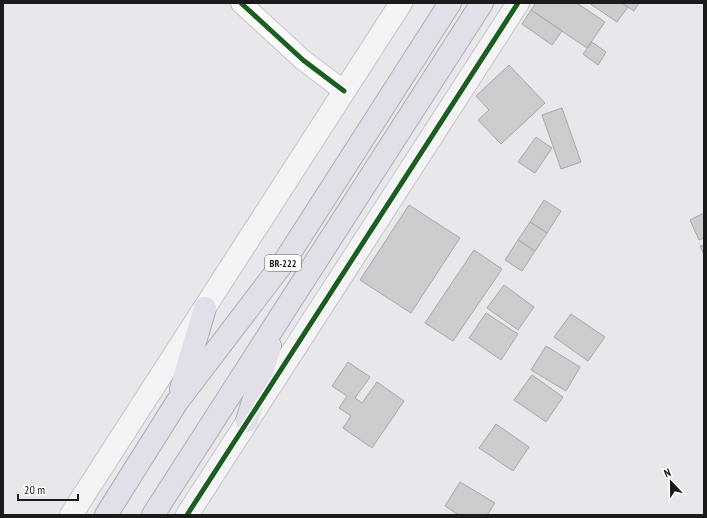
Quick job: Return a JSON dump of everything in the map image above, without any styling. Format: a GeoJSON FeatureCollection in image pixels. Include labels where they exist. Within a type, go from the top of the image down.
{"type":"FeatureCollection","features":[{"type":"Feature","properties":{"kind":"highway","name":"BR-222"},"geometry":{"type":"LineString","coordinates":[[106,515],[177,402],[286,259],[450,3]]}},
{"type":"Feature","properties":{"kind":"highway","name":"BR-222"},"geometry":{"type":"LineString","coordinates":[[153,515],[482,3]]}},
{"type":"Feature","properties":{"kind":"highway"},"geometry":{"type":"LineString","coordinates":[[177,402],[205,308]]}},
{"type":"Feature","properties":{"kind":"highway"},"geometry":{"type":"LineString","coordinates":[[247,421],[278,320]]}},
{"type":"Feature","properties":{"kind":"main road"},"geometry":{"type":"LineString","coordinates":[[72,515],[401,3]]}},
{"type":"Feature","properties":{"kind":"main road"},"geometry":{"type":"LineString","coordinates":[[187,515],[518,3]]}},
{"type":"Feature","properties":{"kind":"street"},"geometry":{"type":"LineString","coordinates":[[241,3],[303,60],[344,91]]}},
{"type":"Feature","properties":{"kind":"building"},"geometry":{"type":"Polygon","coordinates":[[[536,3],[577,3],[605,22],[587,48],[531,10],[536,3]]]}},
{"type":"Feature","properties":{"kind":"building"},"geometry":{"type":"Polygon","coordinates":[[[589,3],[622,3],[628,7],[617,22],[589,3]]]}},
{"type":"Feature","properties":{"kind":"building"},"geometry":{"type":"Polygon","coordinates":[[[622,3],[639,3],[634,11],[622,3]]]}},
{"type":"Feature","properties":{"kind":"building"},"geometry":{"type":"Polygon","coordinates":[[[531,10],[562,31],[552,45],[522,24],[531,10]]]}},
{"type":"Feature","properties":{"kind":"building"},"geometry":{"type":"Polygon","coordinates":[[[592,42],[606,52],[598,65],[583,54],[592,42]]]}},
{"type":"Feature","properties":{"kind":"building"},"geometry":{"type":"Polygon","coordinates":[[[509,65],[545,103],[501,144],[478,120],[489,110],[476,96],[509,65]]]}},
{"type":"Feature","properties":{"kind":"building"},"geometry":{"type":"Polygon","coordinates":[[[562,108],[581,162],[561,169],[542,115],[562,108]]]}},
{"type":"Feature","properties":{"kind":"building"},"geometry":{"type":"Polygon","coordinates":[[[536,137],[552,148],[535,173],[518,162],[536,137]]]}},
{"type":"Feature","properties":{"kind":"building"},"geometry":{"type":"Polygon","coordinates":[[[544,200],[561,211],[547,233],[530,222],[544,200]]]}},
{"type":"Feature","properties":{"kind":"building"},"geometry":{"type":"Polygon","coordinates":[[[409,205],[460,238],[411,313],[360,280],[409,205]]]}},
{"type":"Feature","properties":{"kind":"building"},"geometry":{"type":"Polygon","coordinates":[[[704,213],[704,238],[699,240],[690,220],[704,213]]]}},
{"type":"Feature","properties":{"kind":"building"},"geometry":{"type":"Polygon","coordinates":[[[530,222],[547,233],[535,251],[518,240],[530,222]]]}},
{"type":"Feature","properties":{"kind":"building"},"geometry":{"type":"Polygon","coordinates":[[[518,240],[535,251],[522,271],[505,260],[518,240]]]}},
{"type":"Feature","properties":{"kind":"building"},"geometry":{"type":"Polygon","coordinates":[[[704,245],[704,255],[700,246],[704,245]]]}},
{"type":"Feature","properties":{"kind":"building"},"geometry":{"type":"Polygon","coordinates":[[[474,250],[502,269],[453,341],[425,323],[474,250]]]}},
{"type":"Feature","properties":{"kind":"building"},"geometry":{"type":"Polygon","coordinates":[[[504,285],[534,307],[518,330],[487,308],[504,285]]]}},
{"type":"Feature","properties":{"kind":"building"},"geometry":{"type":"Polygon","coordinates":[[[486,313],[518,334],[501,360],[469,338],[486,313]]]}},
{"type":"Feature","properties":{"kind":"building"},"geometry":{"type":"Polygon","coordinates":[[[571,314],[605,337],[588,361],[554,337],[571,314]]]}},
{"type":"Feature","properties":{"kind":"building"},"geometry":{"type":"Polygon","coordinates":[[[546,346],[580,367],[566,391],[531,370],[546,346]]]}},
{"type":"Feature","properties":{"kind":"building"},"geometry":{"type":"Polygon","coordinates":[[[348,362],[370,377],[355,398],[362,403],[377,382],[404,401],[372,448],[343,428],[351,416],[339,408],[347,396],[332,386],[348,362]]]}},
{"type":"Feature","properties":{"kind":"building"},"geometry":{"type":"Polygon","coordinates":[[[532,375],[563,397],[546,422],[514,400],[532,375]]]}},
{"type":"Feature","properties":{"kind":"building"},"geometry":{"type":"Polygon","coordinates":[[[496,424],[529,447],[513,471],[479,448],[496,424]]]}},
{"type":"Feature","properties":{"kind":"building"},"geometry":{"type":"Polygon","coordinates":[[[460,482],[495,503],[487,515],[459,515],[445,506],[460,482]]]}},
{"type":"Feature","properties":{"kind":"cycle path"},"geometry":{"type":"LineString","coordinates":[[241,3],[303,60],[344,91]]}},
{"type":"Feature","properties":{"kind":"cycle path"},"geometry":{"type":"LineString","coordinates":[[187,515],[518,3]]}}]}
